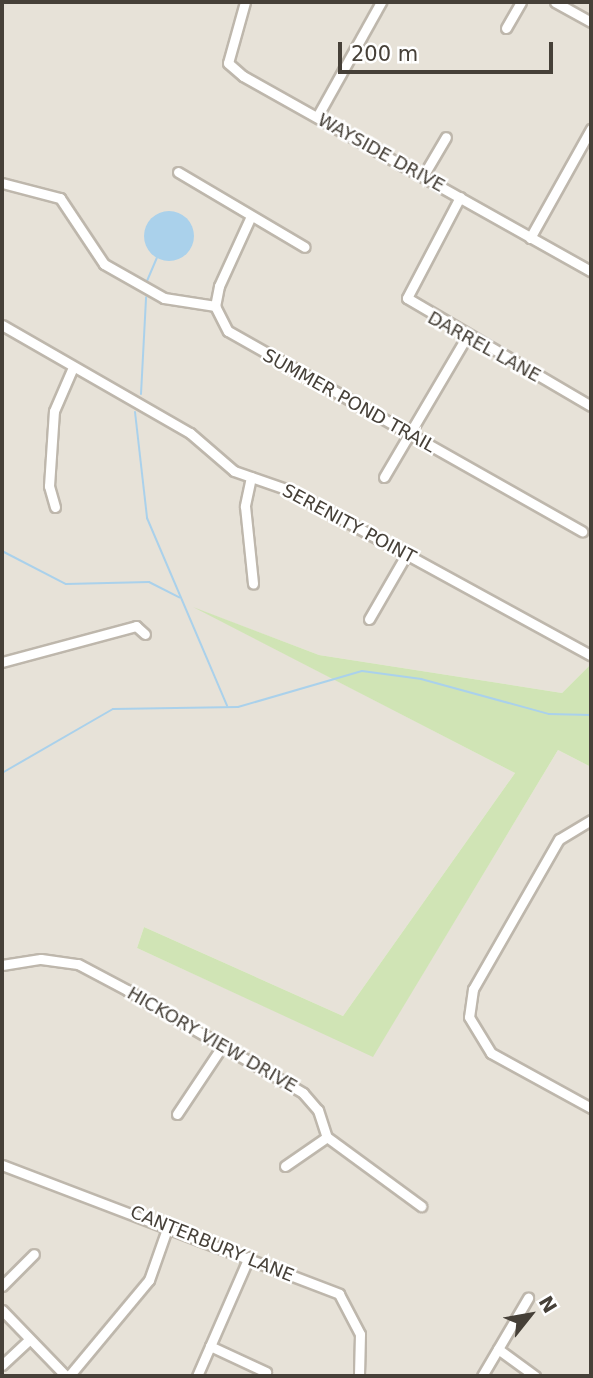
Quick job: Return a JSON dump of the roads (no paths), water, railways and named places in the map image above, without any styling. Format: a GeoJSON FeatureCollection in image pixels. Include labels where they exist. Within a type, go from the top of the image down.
{"type":"FeatureCollection","features":[{"type":"Feature","properties":{"kind":"street","name":"WAYSIDE DRIVE"},"geometry":{"type":"LineString","coordinates":[[245,2],[228,63],[317,117],[591,271]]}},
{"type":"Feature","properties":{"kind":"street"},"geometry":{"type":"LineString","coordinates":[[317,117],[381,2]]}},
{"type":"Feature","properties":{"kind":"street"},"geometry":{"type":"LineString","coordinates":[[506,27],[521,2]]}},
{"type":"Feature","properties":{"kind":"street"},"geometry":{"type":"LineString","coordinates":[[555,2],[591,22]]}},
{"type":"Feature","properties":{"kind":"street"},"geometry":{"type":"LineString","coordinates":[[530,238],[591,129]]}},
{"type":"Feature","properties":{"kind":"street"},"geometry":{"type":"LineString","coordinates":[[423,176],[446,136]]}},
{"type":"Feature","properties":{"kind":"street"},"geometry":{"type":"LineString","coordinates":[[177,172],[305,247]]}},
{"type":"Feature","properties":{"kind":"street"},"geometry":{"type":"LineString","coordinates":[[2,183],[60,198],[104,264],[164,298],[215,306],[251,216]]}},
{"type":"Feature","properties":{"kind":"street","name":"DARREL LANE"},"geometry":{"type":"LineString","coordinates":[[460,197],[407,298],[466,338],[591,407]]}},
{"type":"Feature","properties":{"kind":"street","name":"SUMMER POND TRAIL"},"geometry":{"type":"LineString","coordinates":[[215,306],[240,340],[582,531]]}},
{"type":"Feature","properties":{"kind":"street","name":"SERENITY POINT"},"geometry":{"type":"LineString","coordinates":[[2,325],[190,433],[234,471],[289,490],[591,655]]}},
{"type":"Feature","properties":{"kind":"street"},"geometry":{"type":"LineString","coordinates":[[384,477],[466,338]]}},
{"type":"Feature","properties":{"kind":"street"},"geometry":{"type":"LineString","coordinates":[[55,507],[49,486],[54,411],[73,367]]}},
{"type":"Feature","properties":{"kind":"street"},"geometry":{"type":"LineString","coordinates":[[251,477],[245,506],[253,584]]}},
{"type":"Feature","properties":{"kind":"street"},"geometry":{"type":"LineString","coordinates":[[369,619],[406,555]]}},
{"type":"Feature","properties":{"kind":"street"},"geometry":{"type":"LineString","coordinates":[[2,662],[136,626],[145,634]]}},
{"type":"Feature","properties":{"kind":"street"},"geometry":{"type":"LineString","coordinates":[[591,821],[559,839],[473,989],[469,1017],[491,1053],[591,1108]]}},
{"type":"Feature","properties":{"kind":"street","name":"HICKORY VIEW DRIVE"},"geometry":{"type":"LineString","coordinates":[[2,965],[41,959],[78,964],[303,1093],[318,1110],[327,1137]]}},
{"type":"Feature","properties":{"kind":"street"},"geometry":{"type":"LineString","coordinates":[[177,1114],[221,1048]]}},
{"type":"Feature","properties":{"kind":"street"},"geometry":{"type":"LineString","coordinates":[[285,1166],[327,1137],[421,1206]]}},
{"type":"Feature","properties":{"kind":"street","name":"CANTERBURY LANE"},"geometry":{"type":"LineString","coordinates":[[2,1165],[249,1257],[339,1294],[360,1334],[359,1376]]}},
{"type":"Feature","properties":{"kind":"street"},"geometry":{"type":"LineString","coordinates":[[2,1310],[29,1342],[67,1376],[149,1280],[168,1226]]}},
{"type":"Feature","properties":{"kind":"street"},"geometry":{"type":"LineString","coordinates":[[2,1286],[34,1254]]}},
{"type":"Feature","properties":{"kind":"street"},"geometry":{"type":"LineString","coordinates":[[197,1376],[249,1257]]}},
{"type":"Feature","properties":{"kind":"street"},"geometry":{"type":"LineString","coordinates":[[482,1376],[528,1298]]}},
{"type":"Feature","properties":{"kind":"street"},"geometry":{"type":"LineString","coordinates":[[2,1365],[29,1342]]}},
{"type":"Feature","properties":{"kind":"street"},"geometry":{"type":"LineString","coordinates":[[210,1346],[266,1372]]}},
{"type":"Feature","properties":{"kind":"street"},"geometry":{"type":"LineString","coordinates":[[498,1349],[535,1376]]}},
{"type":"Feature","properties":{"kind":"water"},"geometry":{"type":"Polygon","coordinates":[[[169,211],[187,218],[194,236],[187,254],[169,261],[151,254],[144,236],[151,218],[169,211]]]}},
{"type":"Feature","properties":{"kind":"waterway"},"geometry":{"type":"LineString","coordinates":[[147,281],[157,258]]}},
{"type":"Feature","properties":{"kind":"waterway"},"geometry":{"type":"LineString","coordinates":[[141,394],[146,297]]}},
{"type":"Feature","properties":{"kind":"waterway"},"geometry":{"type":"LineString","coordinates":[[135,412],[147,518],[227,706]]}},
{"type":"Feature","properties":{"kind":"waterway"},"geometry":{"type":"LineString","coordinates":[[2,551],[66,584],[149,582],[179,597]]}},
{"type":"Feature","properties":{"kind":"waterway"},"geometry":{"type":"LineString","coordinates":[[2,773],[113,709],[238,707],[362,671],[421,679],[549,714],[591,715]]}}]}
